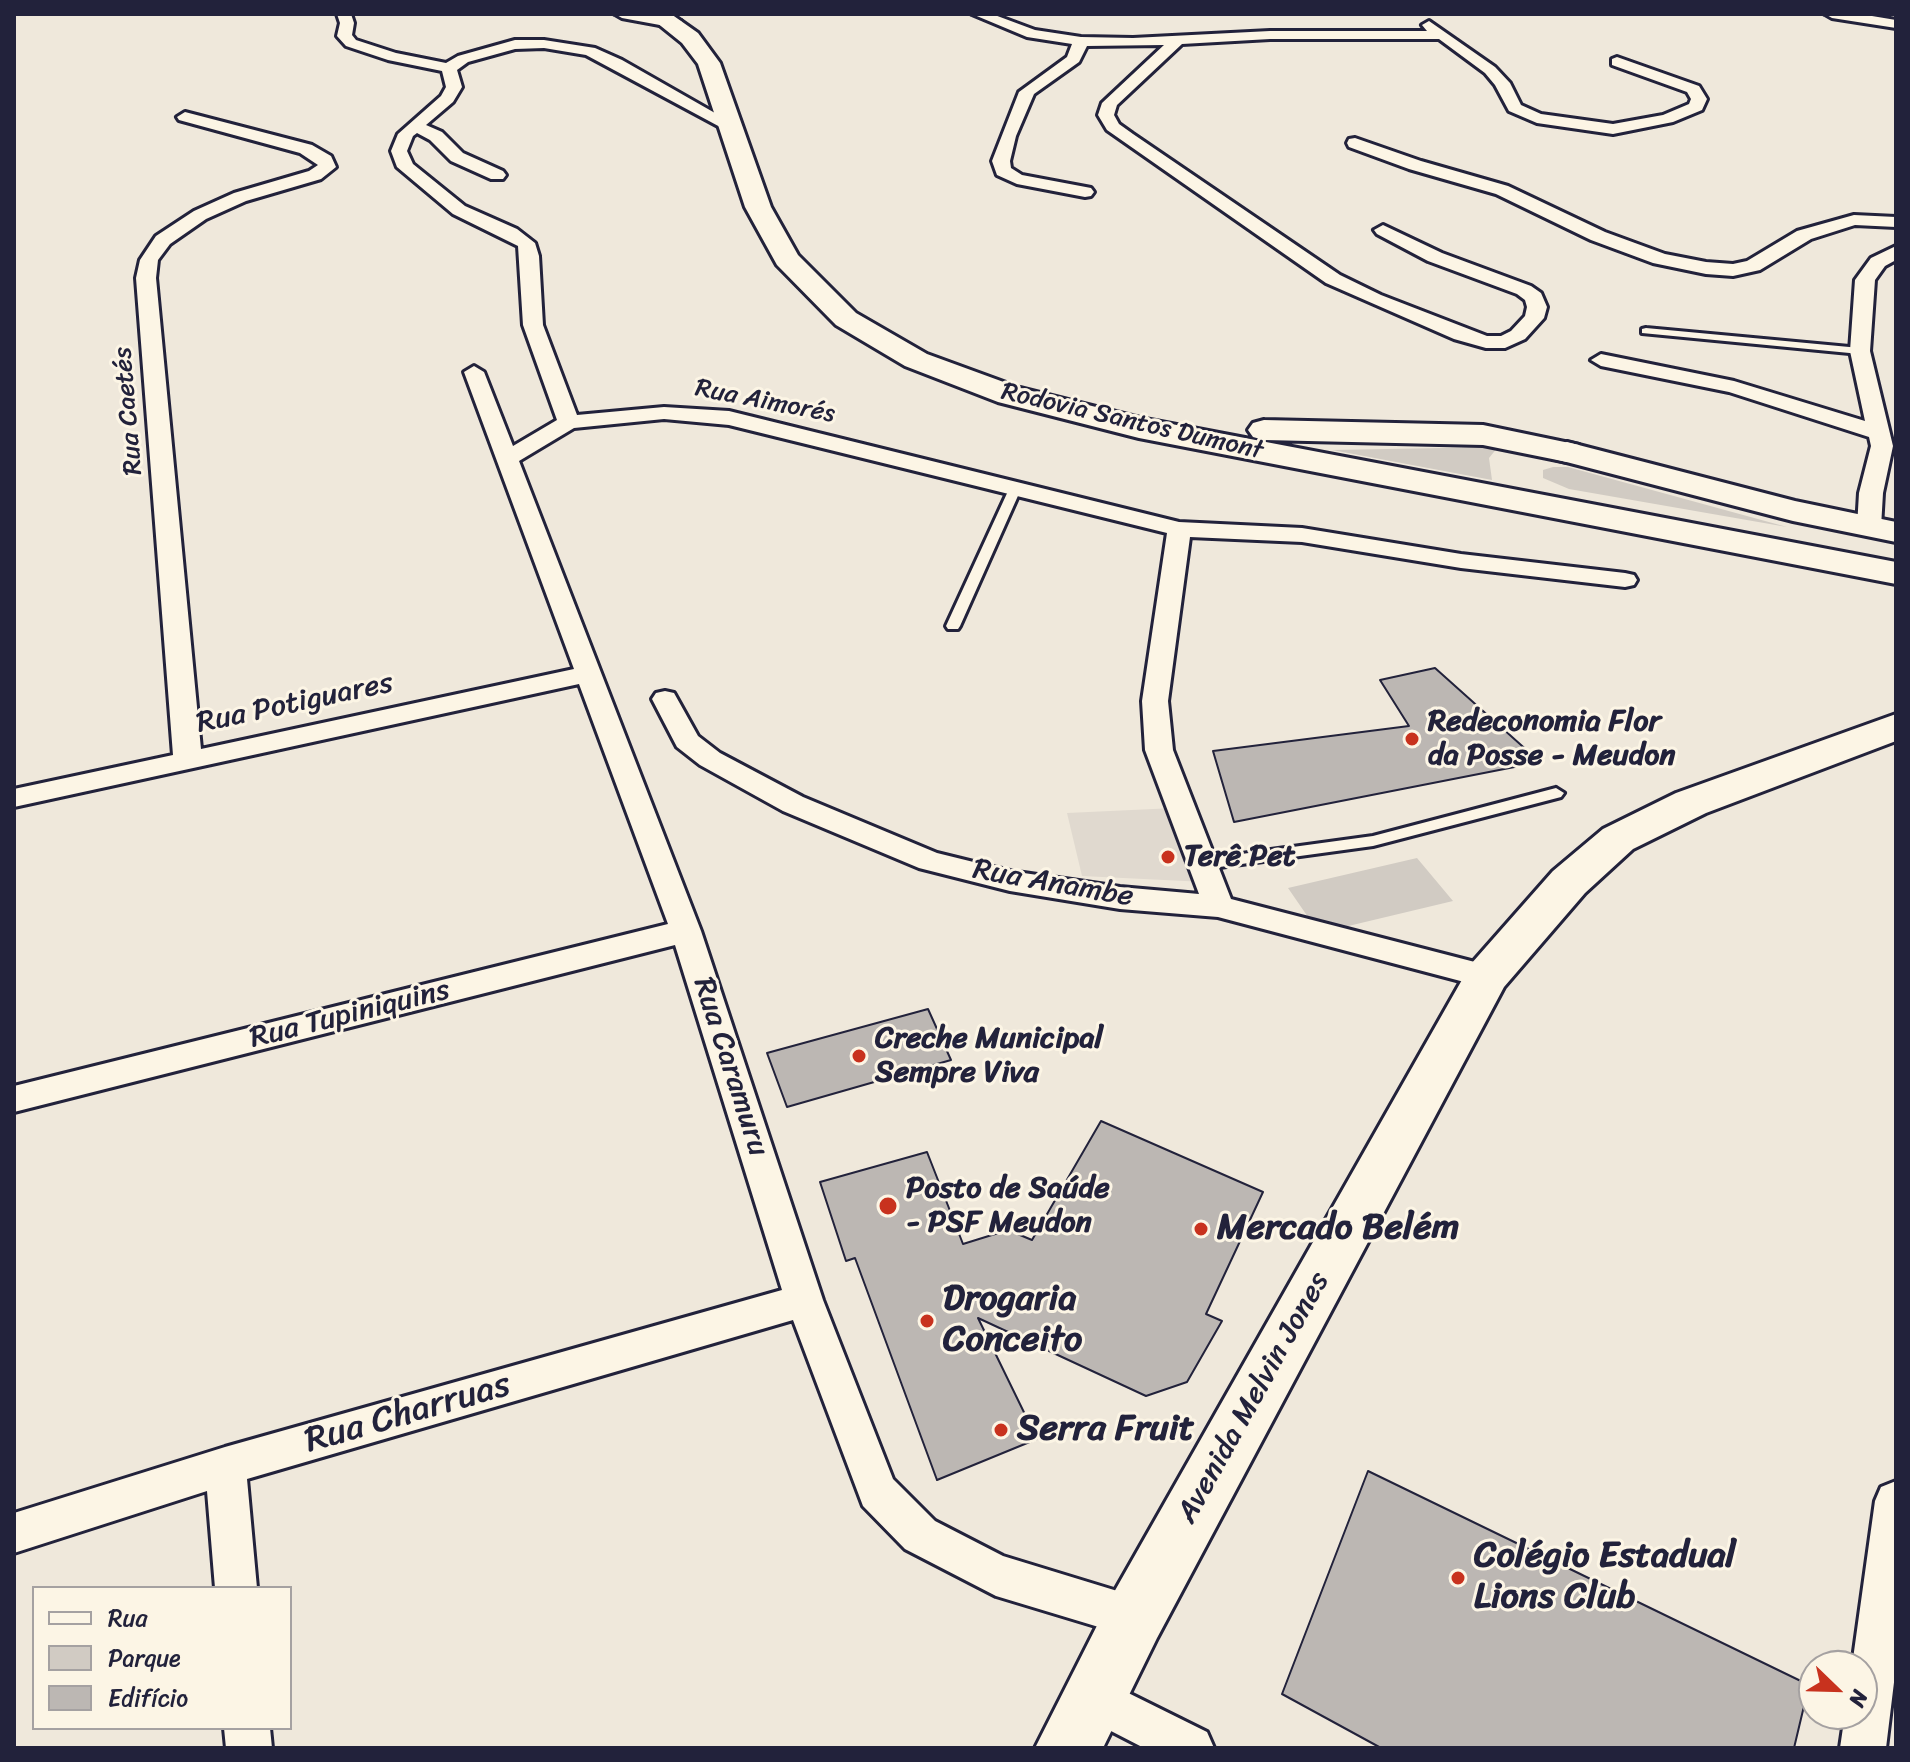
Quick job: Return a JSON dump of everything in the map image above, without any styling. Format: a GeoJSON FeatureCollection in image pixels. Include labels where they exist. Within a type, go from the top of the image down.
{"type":"FeatureCollection","features":[{"type":"Feature","properties":{"kind":"main road","name":"Rodovia Santos Dumont"},"geometry":{"type":"LineString","coordinates":[[671,18],[709,63],[758,207],[787,259],[846,319],[916,360],[959,378],[1070,412],[1139,428],[1664,529]]}},
{"type":"Feature","properties":{"kind":"main road"},"geometry":{"type":"LineString","coordinates":[[1139,428],[1444,432],[1510,439],[1746,500],[1883,529]]}},
{"type":"Feature","properties":{"kind":"main road"},"geometry":{"type":"LineString","coordinates":[[1139,428],[1313,477],[1405,498],[1896,593]]}},
{"type":"Feature","properties":{"kind":"main road"},"geometry":{"type":"LineString","coordinates":[[1567,452],[1520,452],[1504,457],[1499,465],[1511,480],[1664,529],[1896,573]]}},
{"type":"Feature","properties":{"kind":"main road","name":"Avenida Melvin Jones"},"geometry":{"type":"LineString","coordinates":[[1068,1748],[1135,1616],[1487,976],[1569,882],[1618,839],[1691,803],[1896,727]]}},
{"type":"Feature","properties":{"kind":"street"},"geometry":{"type":"LineString","coordinates":[[344,14],[347,23],[344,36],[351,43],[393,57],[449,68],[463,59],[489,50],[544,44],[581,48],[617,63],[728,125]]}},
{"type":"Feature","properties":{"kind":"street"},"geometry":{"type":"LineString","coordinates":[[622,14],[671,18]]}},
{"type":"Feature","properties":{"kind":"street"},"geometry":{"type":"LineString","coordinates":[[979,14],[1032,34],[1081,41],[1270,35],[1443,35]]}},
{"type":"Feature","properties":{"kind":"street"},"geometry":{"type":"LineString","coordinates":[[1410,14],[1490,70],[1502,83],[1515,108],[1537,118],[1584,127],[1631,128],[1667,119],[1696,107],[1699,99],[1695,91],[1617,62]]}},
{"type":"Feature","properties":{"kind":"street"},"geometry":{"type":"LineString","coordinates":[[1832,14],[1896,24]]}},
{"type":"Feature","properties":{"kind":"street"},"geometry":{"type":"LineString","coordinates":[[1053,22],[1104,41]]}},
{"type":"Feature","properties":{"kind":"street"},"geometry":{"type":"LineString","coordinates":[[1178,40],[1110,103],[1106,115],[1113,127],[1333,279],[1475,340],[1505,342],[1518,335],[1534,318],[1537,307],[1534,297],[1510,282],[1435,257],[1383,230]]}},
{"type":"Feature","properties":{"kind":"street"},"geometry":{"type":"LineString","coordinates":[[1081,41],[1074,59],[1027,92],[1001,161],[1003,171],[1017,179],[1085,192]]}},
{"type":"Feature","properties":{"kind":"street"},"geometry":{"type":"LineString","coordinates":[[449,68],[454,87],[447,99],[406,134],[399,151],[406,167],[459,210],[526,243],[530,256],[533,325],[569,422],[506,459]]}},
{"type":"Feature","properties":{"kind":"street","name":"Rua Caetés"},"geometry":{"type":"LineString","coordinates":[[185,117],[306,149],[325,160],[327,167],[315,175],[240,197],[200,215],[163,240],[149,260],[146,278],[188,762]]}},
{"type":"Feature","properties":{"kind":"street"},"geometry":{"type":"LineString","coordinates":[[415,126],[436,136],[457,157],[497,175]]}},
{"type":"Feature","properties":{"kind":"street"},"geometry":{"type":"LineString","coordinates":[[1355,143],[1415,165],[1502,190],[1598,236],[1660,259],[1695,267],[1733,270],[1753,266],[1804,235],[1854,220],[1896,222]]}},
{"type":"Feature","properties":{"kind":"street"},"geometry":{"type":"LineString","coordinates":[[1883,529],[1871,493],[1882,446],[1860,351],[1865,280],[1878,262],[1896,252]]}},
{"type":"Feature","properties":{"kind":"street"},"geometry":{"type":"LineString","coordinates":[[1601,360],[1734,387],[1880,433]]}},
{"type":"Feature","properties":{"kind":"street","name":"Rua Caramuru"},"geometry":{"type":"LineString","coordinates":[[474,372],[686,931],[804,1300],[877,1492],[920,1535],[996,1575],[1135,1616]]}},
{"type":"Feature","properties":{"kind":"street","name":"Rua Aimorés"},"geometry":{"type":"LineString","coordinates":[[569,422],[664,413],[729,418],[1179,529],[1302,535],[1461,561],[1625,580]]}},
{"type":"Feature","properties":{"kind":"street"},"geometry":{"type":"LineString","coordinates":[[1179,529],[1155,701],[1159,750],[1205,864],[1218,906]]}},
{"type":"Feature","properties":{"kind":"street","name":"Rua Potiguares"},"geometry":{"type":"LineString","coordinates":[[14,798],[590,674]]}},
{"type":"Feature","properties":{"kind":"street","name":"Rua Anambe"},"geometry":{"type":"LineString","coordinates":[[665,699],[687,741],[710,759],[793,804],[929,861],[1010,881],[1089,893],[1218,906],[1487,976]]}},
{"type":"Feature","properties":{"kind":"street","name":"Rua Tupiniquins"},"geometry":{"type":"LineString","coordinates":[[14,1099],[686,931]]}},
{"type":"Feature","properties":{"kind":"street","name":"Rua Charruas"},"geometry":{"type":"LineString","coordinates":[[14,1533],[225,1466],[804,1300]]}},
{"type":"Feature","properties":{"kind":"street"},"geometry":{"type":"LineString","coordinates":[[225,1466],[236,1586]]}},
{"type":"Feature","properties":{"kind":"street"},"geometry":{"type":"LineString","coordinates":[[1863,1748],[1896,1501]]}},
{"type":"Feature","properties":{"kind":"street"},"geometry":{"type":"LineString","coordinates":[[1094,1698],[1191,1748]]}},
{"type":"Feature","properties":{"kind":"lane"},"geometry":{"type":"LineString","coordinates":[[1646,331],[1860,351]]}},
{"type":"Feature","properties":{"kind":"lane"},"geometry":{"type":"LineString","coordinates":[[953,626],[1015,489]]}},
{"type":"Feature","properties":{"kind":"lane"},"geometry":{"type":"LineString","coordinates":[[1205,864],[1373,841],[1556,793]]}},
{"type":"Feature","properties":{"kind":"shaded area"},"geometry":{"type":"Polygon","coordinates":[[[1175,808],[1205,882],[1082,876],[1067,813],[1175,808]]]}},
{"type":"Feature","properties":{"kind":"green space"},"geometry":{"type":"Polygon","coordinates":[[[1498,447],[1489,458],[1492,480],[1332,450],[1498,447]]]}},
{"type":"Feature","properties":{"kind":"green space"},"geometry":{"type":"Polygon","coordinates":[[[1568,467],[1787,527],[1569,489],[1543,478],[1543,470],[1568,467]]]}},
{"type":"Feature","properties":{"kind":"green space"},"geometry":{"type":"Polygon","coordinates":[[[1417,858],[1453,901],[1319,933],[1288,888],[1417,858]]]}},
{"type":"Feature","properties":{"kind":"building","name":"Redeconomia Flor da Posse - Meudon"},"geometry":{"type":"Polygon","coordinates":[[[1435,668],[1540,762],[1234,822],[1213,751],[1409,726],[1380,680],[1435,668]]]}},
{"type":"Feature","properties":{"kind":"building","name":"Creche Municipal Sempre Viva"},"geometry":{"type":"Polygon","coordinates":[[[928,1009],[951,1060],[787,1107],[767,1053],[928,1009]]]}},
{"type":"Feature","properties":{"kind":"building"},"geometry":{"type":"Polygon","coordinates":[[[1101,1121],[1263,1192],[1206,1314],[1222,1321],[1187,1382],[1146,1396],[978,1318],[1037,1439],[937,1480],[855,1258],[846,1261],[820,1182],[927,1152],[963,1244],[1008,1230],[1032,1240],[1101,1121]]]}},
{"type":"Feature","properties":{"kind":"building","name":"Colégio Estadual Lions Club"},"geometry":{"type":"Polygon","coordinates":[[[1368,1471],[1798,1680],[1798,1730],[1794,1748],[1381,1748],[1282,1694],[1368,1471]]]}},
{"type":"Feature","properties":{"kind":"place","name":"Redeconomia Flor da Posse - Meudon"},"geometry":{"type":"Point","coordinates":[1412,739]}},
{"type":"Feature","properties":{"kind":"place","name":"Terê Pet"},"geometry":{"type":"Point","coordinates":[1168,857]}},
{"type":"Feature","properties":{"kind":"place","name":"Creche Municipal Sempre Viva"},"geometry":{"type":"Point","coordinates":[859,1056]}},
{"type":"Feature","properties":{"kind":"place","name":"Posto de Saúde - PSF Meudon"},"geometry":{"type":"Point","coordinates":[888,1206]}},
{"type":"Feature","properties":{"kind":"place","name":"Mercado Belém"},"geometry":{"type":"Point","coordinates":[1201,1229]}},
{"type":"Feature","properties":{"kind":"place","name":"Drogaria Conceito"},"geometry":{"type":"Point","coordinates":[927,1321]}},
{"type":"Feature","properties":{"kind":"place","name":"Serra Fruit"},"geometry":{"type":"Point","coordinates":[1001,1430]}},
{"type":"Feature","properties":{"kind":"place","name":"Colégio Estadual Lions Club"},"geometry":{"type":"Point","coordinates":[1458,1578]}}]}
